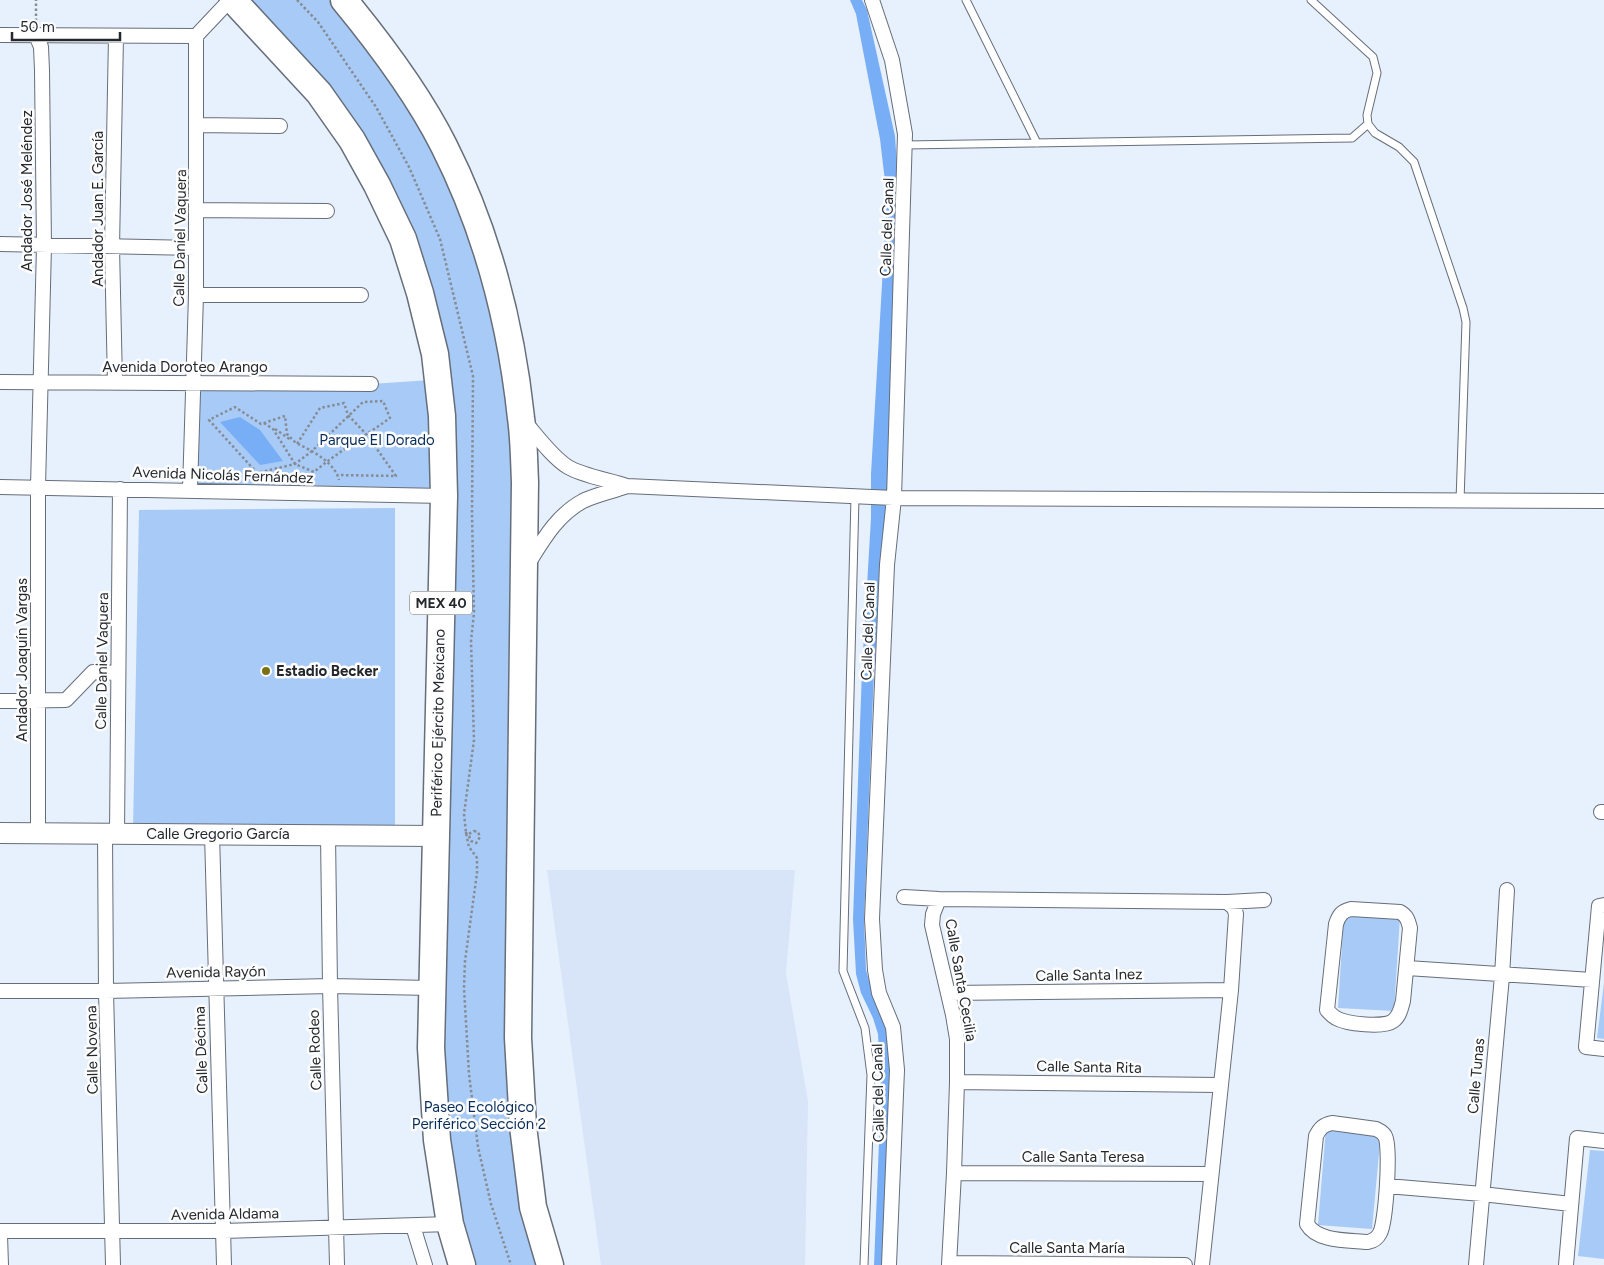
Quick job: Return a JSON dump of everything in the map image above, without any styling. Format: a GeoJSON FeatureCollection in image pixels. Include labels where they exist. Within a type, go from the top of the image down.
{"type":"FeatureCollection","features":[{"type":"Feature","properties":{"kind":"highway","name":"Periférico Ejército Mexicano"},"geometry":{"type":"LineString","coordinates":[[231,0],[319,93],[352,140],[403,238],[420,293],[435,354],[442,416],[444,496],[431,1048],[437,1140],[450,1224],[462,1265]]}},
{"type":"Feature","properties":{"kind":"highway"},"geometry":{"type":"LineString","coordinates":[[344,0],[363,23],[408,86],[444,146],[474,215],[494,272],[510,340],[522,419],[525,482],[518,1038],[523,1126],[533,1207],[550,1265]]}},
{"type":"Feature","properties":{"kind":"street"},"geometry":{"type":"LineString","coordinates":[[0,35],[196,36],[231,0]]}},
{"type":"Feature","properties":{"kind":"street","name":"Calle del Canal"},"geometry":{"type":"LineString","coordinates":[[872,0],[892,60],[906,134],[894,498],[887,565],[872,920],[875,970],[879,993],[893,1027],[897,1070],[890,1265]]}},
{"type":"Feature","properties":{"kind":"street","name":"Andador José Meléndez"},"geometry":{"type":"LineString","coordinates":[[36,35],[41,47],[42,70],[44,246],[38,487]]}},
{"type":"Feature","properties":{"kind":"street","name":"Andador Juan E. García"},"geometry":{"type":"LineString","coordinates":[[115,383],[112,248],[116,36]]}},
{"type":"Feature","properties":{"kind":"street","name":"Calle Daniel Vaquera"},"geometry":{"type":"LineString","coordinates":[[190,490],[196,295],[196,36]]}},
{"type":"Feature","properties":{"kind":"street"},"geometry":{"type":"LineString","coordinates":[[197,125],[280,126]]}},
{"type":"Feature","properties":{"kind":"street"},"geometry":{"type":"LineString","coordinates":[[197,210],[327,211]]}},
{"type":"Feature","properties":{"kind":"street"},"geometry":{"type":"LineString","coordinates":[[0,244],[112,248],[196,248]]}},
{"type":"Feature","properties":{"kind":"street"},"geometry":{"type":"LineString","coordinates":[[196,295],[361,295]]}},
{"type":"Feature","properties":{"kind":"street","name":"Avenida Doroteo Arango"},"geometry":{"type":"LineString","coordinates":[[0,382],[371,384]]}},
{"type":"Feature","properties":{"kind":"street"},"geometry":{"type":"LineString","coordinates":[[522,419],[568,467],[627,486],[894,498],[1604,501]]}},
{"type":"Feature","properties":{"kind":"street"},"geometry":{"type":"LineString","coordinates":[[525,568],[549,530],[567,512],[585,500],[627,486]]}},
{"type":"Feature","properties":{"kind":"street","name":"Avenida Nicolás Fernández"},"geometry":{"type":"LineString","coordinates":[[0,487],[444,496]]}},
{"type":"Feature","properties":{"kind":"street","name":"Andador Joaquín Vargas"},"geometry":{"type":"LineString","coordinates":[[38,487],[38,833]]}},
{"type":"Feature","properties":{"kind":"street","name":"Calle Daniel Vaquera"},"geometry":{"type":"LineString","coordinates":[[111,834],[118,673],[120,489]]}},
{"type":"Feature","properties":{"kind":"street"},"geometry":{"type":"LineString","coordinates":[[0,701],[66,700],[93,672],[118,673]]}},
{"type":"Feature","properties":{"kind":"street","name":"Calle Gregorio García"},"geometry":{"type":"LineString","coordinates":[[0,833],[436,836]]}},
{"type":"Feature","properties":{"kind":"street","name":"Calle Novena"},"geometry":{"type":"LineString","coordinates":[[111,834],[106,991],[113,1265]]}},
{"type":"Feature","properties":{"kind":"street","name":"Calle Décima"},"geometry":{"type":"LineString","coordinates":[[212,834],[224,1265]]}},
{"type":"Feature","properties":{"kind":"street","name":"Calle Rodeo"},"geometry":{"type":"LineString","coordinates":[[328,835],[337,1265]]}},
{"type":"Feature","properties":{"kind":"street","name":"Calle Tunas"},"geometry":{"type":"LineString","coordinates":[[1476,1265],[1502,976],[1507,890]]}},
{"type":"Feature","properties":{"kind":"street"},"geometry":{"type":"LineString","coordinates":[[904,897],[939,899]]}},
{"type":"Feature","properties":{"kind":"street","name":"Calle Santa Cecilia"},"geometry":{"type":"LineString","coordinates":[[949,1264],[954,1173],[957,1039],[954,1015],[932,925],[933,914],[939,899],[1227,902],[1264,900]]}},
{"type":"Feature","properties":{"kind":"street"},"geometry":{"type":"LineString","coordinates":[[1202,1265],[1231,990],[1236,914],[1234,908],[1227,902]]}},
{"type":"Feature","properties":{"kind":"street"},"geometry":{"type":"LineString","coordinates":[[1604,906],[1599,906],[1586,1047],[1604,1049]]}},
{"type":"Feature","properties":{"kind":"street"},"geometry":{"type":"LineString","coordinates":[[1351,909],[1392,911],[1405,915],[1410,928],[1407,968],[1400,1012],[1387,1025],[1379,1026],[1344,1021],[1337,1019],[1328,1010],[1336,924],[1339,916],[1344,911],[1351,909]]}},
{"type":"Feature","properties":{"kind":"street"},"geometry":{"type":"LineString","coordinates":[[1407,968],[1502,976],[1592,980]]}},
{"type":"Feature","properties":{"kind":"street","name":"Avenida Rayón"},"geometry":{"type":"LineString","coordinates":[[0,991],[106,991],[216,987],[330,986],[432,988]]}},
{"type":"Feature","properties":{"kind":"street","name":"Calle Santa Inez"},"geometry":{"type":"LineString","coordinates":[[948,993],[1231,990]]}},
{"type":"Feature","properties":{"kind":"street","name":"Calle Santa Rita"},"geometry":{"type":"LineString","coordinates":[[957,1082],[1220,1085]]}},
{"type":"Feature","properties":{"kind":"street"},"geometry":{"type":"LineString","coordinates":[[1332,1123],[1376,1129],[1382,1132],[1386,1137],[1388,1146],[1386,1186],[1382,1226],[1380,1234],[1374,1240],[1368,1242],[1323,1237],[1312,1232],[1307,1224],[1307,1217],[1314,1144],[1320,1128],[1325,1124],[1332,1123]]}},
{"type":"Feature","properties":{"kind":"street"},"geometry":{"type":"LineString","coordinates":[[1566,1265],[1577,1138],[1604,1141]]}},
{"type":"Feature","properties":{"kind":"street","name":"Calle Santa Teresa"},"geometry":{"type":"LineString","coordinates":[[954,1173],[1211,1174]]}},
{"type":"Feature","properties":{"kind":"street"},"geometry":{"type":"LineString","coordinates":[[1386,1186],[1571,1204]]}},
{"type":"Feature","properties":{"kind":"street","name":"Avenida Aldama"},"geometry":{"type":"LineString","coordinates":[[0,1230],[223,1231],[450,1224]]}},
{"type":"Feature","properties":{"kind":"street"},"geometry":{"type":"LineString","coordinates":[[413,1226],[425,1265]]}},
{"type":"Feature","properties":{"kind":"street"},"geometry":{"type":"LineString","coordinates":[[0,1235],[1,1265]]}},
{"type":"Feature","properties":{"kind":"street","name":"Calle Santa María"},"geometry":{"type":"LineString","coordinates":[[949,1264],[1185,1265]]}},
{"type":"Feature","properties":{"kind":"lane"},"geometry":{"type":"LineString","coordinates":[[966,0],[1037,142]]}},
{"type":"Feature","properties":{"kind":"lane"},"geometry":{"type":"LineString","coordinates":[[1312,0],[1366,50],[1376,63],[1376,81],[1367,115],[1368,124],[1375,134],[1399,147],[1414,162],[1463,308],[1466,322],[1460,501]]}},
{"type":"Feature","properties":{"kind":"lane"},"geometry":{"type":"LineString","coordinates":[[905,145],[1352,138],[1368,124]]}},
{"type":"Feature","properties":{"kind":"lane"},"geometry":{"type":"LineString","coordinates":[[855,497],[843,971],[865,1028],[871,1075],[864,1265]]}},
{"type":"Feature","properties":{"kind":"path"},"geometry":{"type":"LineString","coordinates":[[36,0],[36,35]]}},
{"type":"Feature","properties":{"kind":"path"},"geometry":{"type":"LineString","coordinates":[[273,428],[295,464],[314,472],[326,462],[390,418],[383,401],[363,402],[312,451],[295,464],[257,473],[209,420],[234,407],[261,424],[264,423],[273,428],[297,444],[312,451],[326,462],[338,475],[342,495]]}},
{"type":"Feature","properties":{"kind":"path"},"geometry":{"type":"LineString","coordinates":[[297,444],[320,408],[344,403],[348,415],[367,435],[396,476],[338,475]]}},
{"type":"Feature","properties":{"kind":"path"},"geometry":{"type":"LineString","coordinates":[[264,423],[285,416],[287,434],[297,444]]}},
{"type":"Feature","properties":{"kind":"path"},"geometry":{"type":"LineString","coordinates":[[474,831],[478,832],[480,837],[476,843],[469,838],[466,833],[470,834],[474,831]]}},
{"type":"Feature","properties":{"kind":"shaded area"},"geometry":{"type":"Polygon","coordinates":[[[850,0],[862,0],[867,10],[895,136],[899,194],[888,476],[874,671],[864,920],[866,970],[889,1034],[892,1096],[885,1265],[874,1265],[881,1093],[878,1034],[873,1018],[861,993],[856,974],[853,919],[862,670],[871,518],[871,474],[887,198],[880,139],[856,14],[850,0]]]}},
{"type":"Feature","properties":{"kind":"shaded area"},"geometry":{"type":"Polygon","coordinates":[[[240,417],[260,430],[283,461],[260,465],[220,422],[240,417]]]}},
{"type":"Feature","properties":{"kind":"shaded area"},"geometry":{"type":"Polygon","coordinates":[[[547,870],[795,870],[786,973],[808,1101],[805,1265],[601,1265],[547,870]]]}},
{"type":"Feature","properties":{"kind":"green space","name":"Paseo Ecológico Periférico Sección 2"},"geometry":{"type":"Polygon","coordinates":[[[236,0],[338,0],[409,92],[469,207],[521,419],[517,1052],[547,1265],[466,1265],[443,1164],[432,332],[360,147],[236,0]]]}},
{"type":"Feature","properties":{"kind":"green space","name":"Parque El Dorado"},"geometry":{"type":"Polygon","coordinates":[[[431,380],[437,495],[190,490],[194,383],[371,384],[431,380]]]}},
{"type":"Feature","properties":{"kind":"green space","name":"Estadio Becker"},"geometry":{"type":"Polygon","coordinates":[[[395,508],[395,836],[133,831],[139,510],[395,508]]]}},
{"type":"Feature","properties":{"kind":"green space"},"geometry":{"type":"Polygon","coordinates":[[[1344,914],[1400,917],[1394,1011],[1338,1008],[1344,914]]]}},
{"type":"Feature","properties":{"kind":"green space"},"geometry":{"type":"Polygon","coordinates":[[[1604,983],[1604,1039],[1597,1038],[1604,983]]]}},
{"type":"Feature","properties":{"kind":"green space"},"geometry":{"type":"Polygon","coordinates":[[[1326,1128],[1381,1132],[1372,1229],[1318,1225],[1326,1128]]]}},
{"type":"Feature","properties":{"kind":"green space"},"geometry":{"type":"Polygon","coordinates":[[[1590,1150],[1604,1151],[1604,1259],[1578,1256],[1590,1150]]]}},
{"type":"Feature","properties":{"kind":"place","name":"Estadio Becker"},"geometry":{"type":"Point","coordinates":[266,671]}}]}
